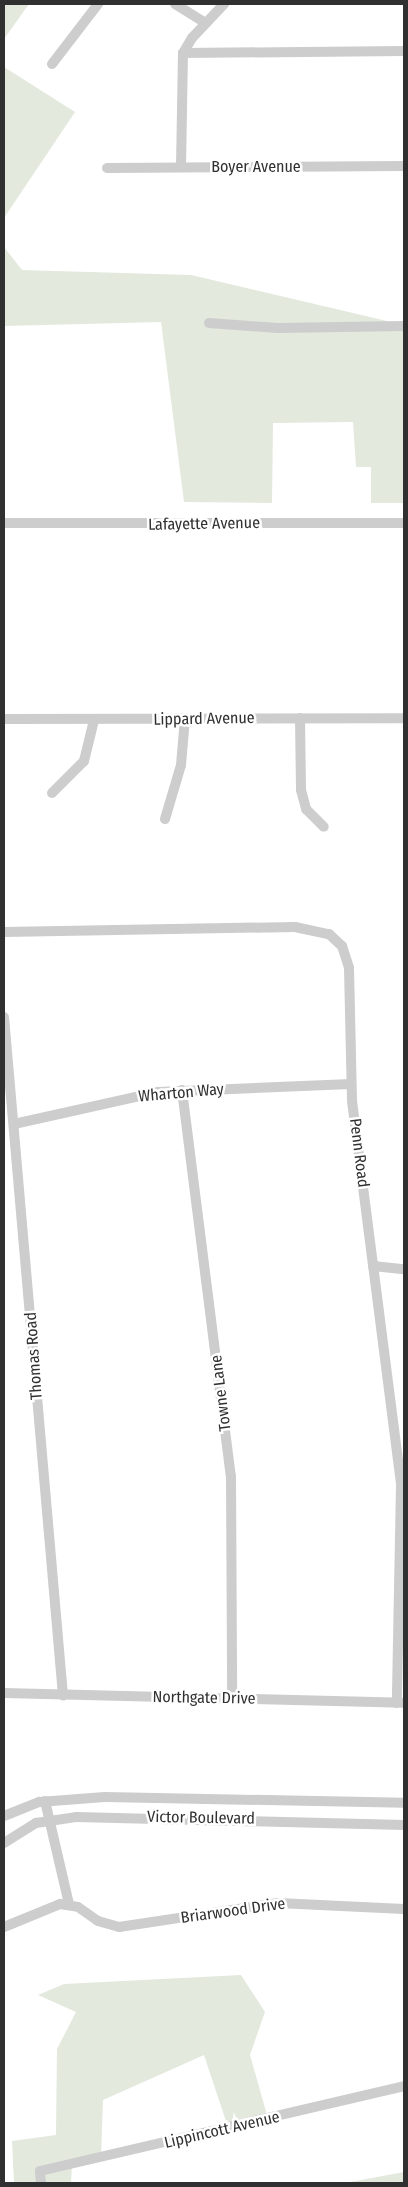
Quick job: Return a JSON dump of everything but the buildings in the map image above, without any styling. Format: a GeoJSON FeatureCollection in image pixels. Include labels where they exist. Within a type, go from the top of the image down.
{"type":"FeatureCollection","features":[{"type":"Feature","properties":{"kind":"street"},"geometry":{"type":"LineString","coordinates":[[52,64],[98,4]]}},
{"type":"Feature","properties":{"kind":"street"},"geometry":{"type":"LineString","coordinates":[[175,4],[205,23]]}},
{"type":"Feature","properties":{"kind":"street"},"geometry":{"type":"LineString","coordinates":[[181,167],[183,52],[205,23],[224,4]]}},
{"type":"Feature","properties":{"kind":"street"},"geometry":{"type":"LineString","coordinates":[[183,52],[404,51]]}},
{"type":"Feature","properties":{"kind":"street","name":"Boyer Avenue"},"geometry":{"type":"LineString","coordinates":[[107,168],[404,166]]}},
{"type":"Feature","properties":{"kind":"street"},"geometry":{"type":"LineString","coordinates":[[209,323],[276,328],[404,326]]}},
{"type":"Feature","properties":{"kind":"street","name":"Lafayette Avenue"},"geometry":{"type":"LineString","coordinates":[[4,523],[404,523]]}},
{"type":"Feature","properties":{"kind":"street"},"geometry":{"type":"LineString","coordinates":[[165,819],[181,765],[185,718]]}},
{"type":"Feature","properties":{"kind":"street"},"geometry":{"type":"LineString","coordinates":[[300,718],[301,790],[306,809],[324,827]]}},
{"type":"Feature","properties":{"kind":"street","name":"Lippard Avenue"},"geometry":{"type":"LineString","coordinates":[[4,719],[404,718]]}},
{"type":"Feature","properties":{"kind":"street"},"geometry":{"type":"LineString","coordinates":[[52,793],[84,761],[94,720]]}},
{"type":"Feature","properties":{"kind":"street","name":"Penn Road"},"geometry":{"type":"LineString","coordinates":[[4,932],[294,927],[329,934],[342,946],[349,968],[351,1084],[401,1485],[401,1703]]}},
{"type":"Feature","properties":{"kind":"street","name":"Thomas Road"},"geometry":{"type":"LineString","coordinates":[[4,1017],[62,1695]]}},
{"type":"Feature","properties":{"kind":"street","name":"Wharton Way"},"geometry":{"type":"LineString","coordinates":[[14,1124],[158,1092],[351,1084]]}},
{"type":"Feature","properties":{"kind":"street","name":"Towne Lane"},"geometry":{"type":"LineString","coordinates":[[182,1090],[231,1476],[232,1699]]}},
{"type":"Feature","properties":{"kind":"street"},"geometry":{"type":"LineString","coordinates":[[373,1266],[404,1269]]}},
{"type":"Feature","properties":{"kind":"street","name":"Northgate Drive"},"geometry":{"type":"LineString","coordinates":[[4,1693],[401,1703]]}},
{"type":"Feature","properties":{"kind":"street","name":"Victor Boulevard"},"geometry":{"type":"LineString","coordinates":[[4,1816],[45,1801],[105,1797],[404,1803]]}},
{"type":"Feature","properties":{"kind":"street"},"geometry":{"type":"LineString","coordinates":[[4,1927],[48,1908],[68,1904],[45,1801]]}},
{"type":"Feature","properties":{"kind":"street","name":"Victor Boulevard"},"geometry":{"type":"LineString","coordinates":[[4,1842],[36,1823],[76,1817],[235,1818],[404,1825]]}},
{"type":"Feature","properties":{"kind":"street","name":"Briarwood Drive"},"geometry":{"type":"LineString","coordinates":[[68,1904],[98,1921],[120,1927],[278,1903],[404,1908]]}},
{"type":"Feature","properties":{"kind":"street","name":"Lippincott Avenue"},"geometry":{"type":"LineString","coordinates":[[41,2183],[40,2171],[404,2086]]}},
{"type":"Feature","properties":{"kind":"shaded area"},"geometry":{"type":"Polygon","coordinates":[[[4,4],[29,4],[4,39],[4,4]]]}},
{"type":"Feature","properties":{"kind":"shaded area"},"geometry":{"type":"Polygon","coordinates":[[[4,67],[75,112],[4,218],[4,67]]]}},
{"type":"Feature","properties":{"kind":"shaded area"},"geometry":{"type":"Polygon","coordinates":[[[4,247],[22,270],[191,275],[404,325],[404,503],[371,503],[371,467],[356,467],[353,422],[273,423],[272,503],[184,502],[161,322],[4,326],[4,247]]]}},
{"type":"Feature","properties":{"kind":"shaded area"},"geometry":{"type":"Polygon","coordinates":[[[241,1975],[265,2012],[250,2055],[267,2115],[228,2127],[204,2055],[103,2100],[101,2159],[72,2164],[71,2183],[14,2183],[12,2141],[56,2135],[57,2049],[76,2012],[38,1995],[64,1984],[241,1975]]]}},
{"type":"Feature","properties":{"kind":"shaded area"},"geometry":{"type":"Polygon","coordinates":[[[404,2172],[404,2183],[345,2183],[404,2172]]]}}]}
